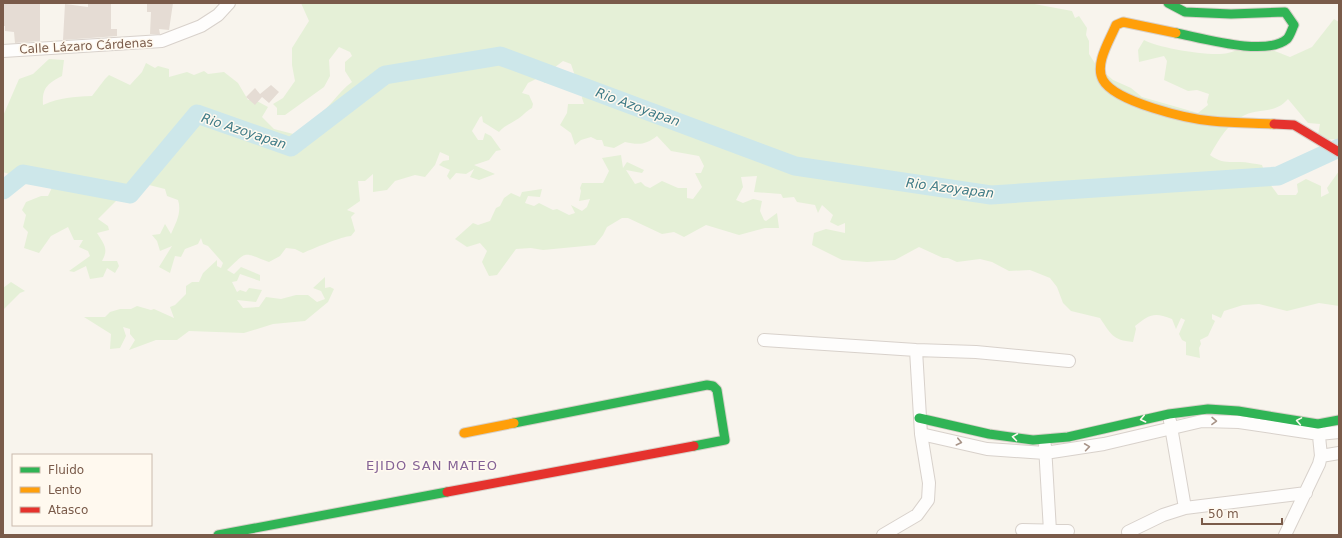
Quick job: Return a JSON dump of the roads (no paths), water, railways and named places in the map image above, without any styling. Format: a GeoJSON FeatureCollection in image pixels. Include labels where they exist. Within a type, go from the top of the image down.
{"type":"FeatureCollection","features":[{"type":"Feature","properties":{"kind":"street","name":"Calle Lázaro Cárdenas"},"geometry":{"type":"LineString","coordinates":[[3,51],[162,41],[218,16],[229,3]]}},
{"type":"Feature","properties":{"kind":"street"},"geometry":{"type":"LineString","coordinates":[[1168,3],[1185,12],[1231,14],[1285,12],[1294,26],[1288,38],[1276,46],[1238,46],[1123,22],[1116,25],[1100,65],[1103,80],[1120,95],[1162,111],[1210,121],[1294,125],[1339,152]]}},
{"type":"Feature","properties":{"kind":"street"},"geometry":{"type":"LineString","coordinates":[[764,340],[916,350],[976,352],[1070,361]]}},
{"type":"Feature","properties":{"kind":"street"},"geometry":{"type":"LineString","coordinates":[[883,535],[917,515],[928,500],[929,483],[919,418],[916,350]]}},
{"type":"Feature","properties":{"kind":"street"},"geometry":{"type":"LineString","coordinates":[[218,535],[725,440],[717,390],[713,386],[707,385],[464,433]]}},
{"type":"Feature","properties":{"kind":"street"},"geometry":{"type":"LineString","coordinates":[[919,418],[989,434],[1033,440],[1068,437],[1169,414],[1208,409],[1238,411],[1319,429],[1339,420]]}},
{"type":"Feature","properties":{"kind":"street"},"geometry":{"type":"LineString","coordinates":[[1169,414],[1185,508]]}},
{"type":"Feature","properties":{"kind":"street"},"geometry":{"type":"LineString","coordinates":[[921,434],[987,449],[1045,453],[1104,444],[1202,421],[1239,422],[1339,432]]}},
{"type":"Feature","properties":{"kind":"street"},"geometry":{"type":"LineString","coordinates":[[1285,535],[1316,473],[1320,456],[1319,429]]}},
{"type":"Feature","properties":{"kind":"street"},"geometry":{"type":"LineString","coordinates":[[1044,439],[1050,531]]}},
{"type":"Feature","properties":{"kind":"street"},"geometry":{"type":"LineString","coordinates":[[1320,456],[1339,454]]}},
{"type":"Feature","properties":{"kind":"street"},"geometry":{"type":"LineString","coordinates":[[1128,532],[1163,515],[1185,508],[1306,493]]}},
{"type":"Feature","properties":{"kind":"street"},"geometry":{"type":"LineString","coordinates":[[1022,530],[1068,531]]}},
{"type":"Feature","properties":{"kind":"waterway","name":"Rio Azoyapan"},"geometry":{"type":"LineString","coordinates":[[3,190],[23,174],[130,194],[197,114],[291,147],[385,75],[500,56],[795,166],[991,195],[1278,176],[1339,148]]}},
{"type":"Feature","properties":{"kind":"district","name":"EJIDO SAN MATEO"},"geometry":{"type":"Point","coordinates":[432,465]}}]}
